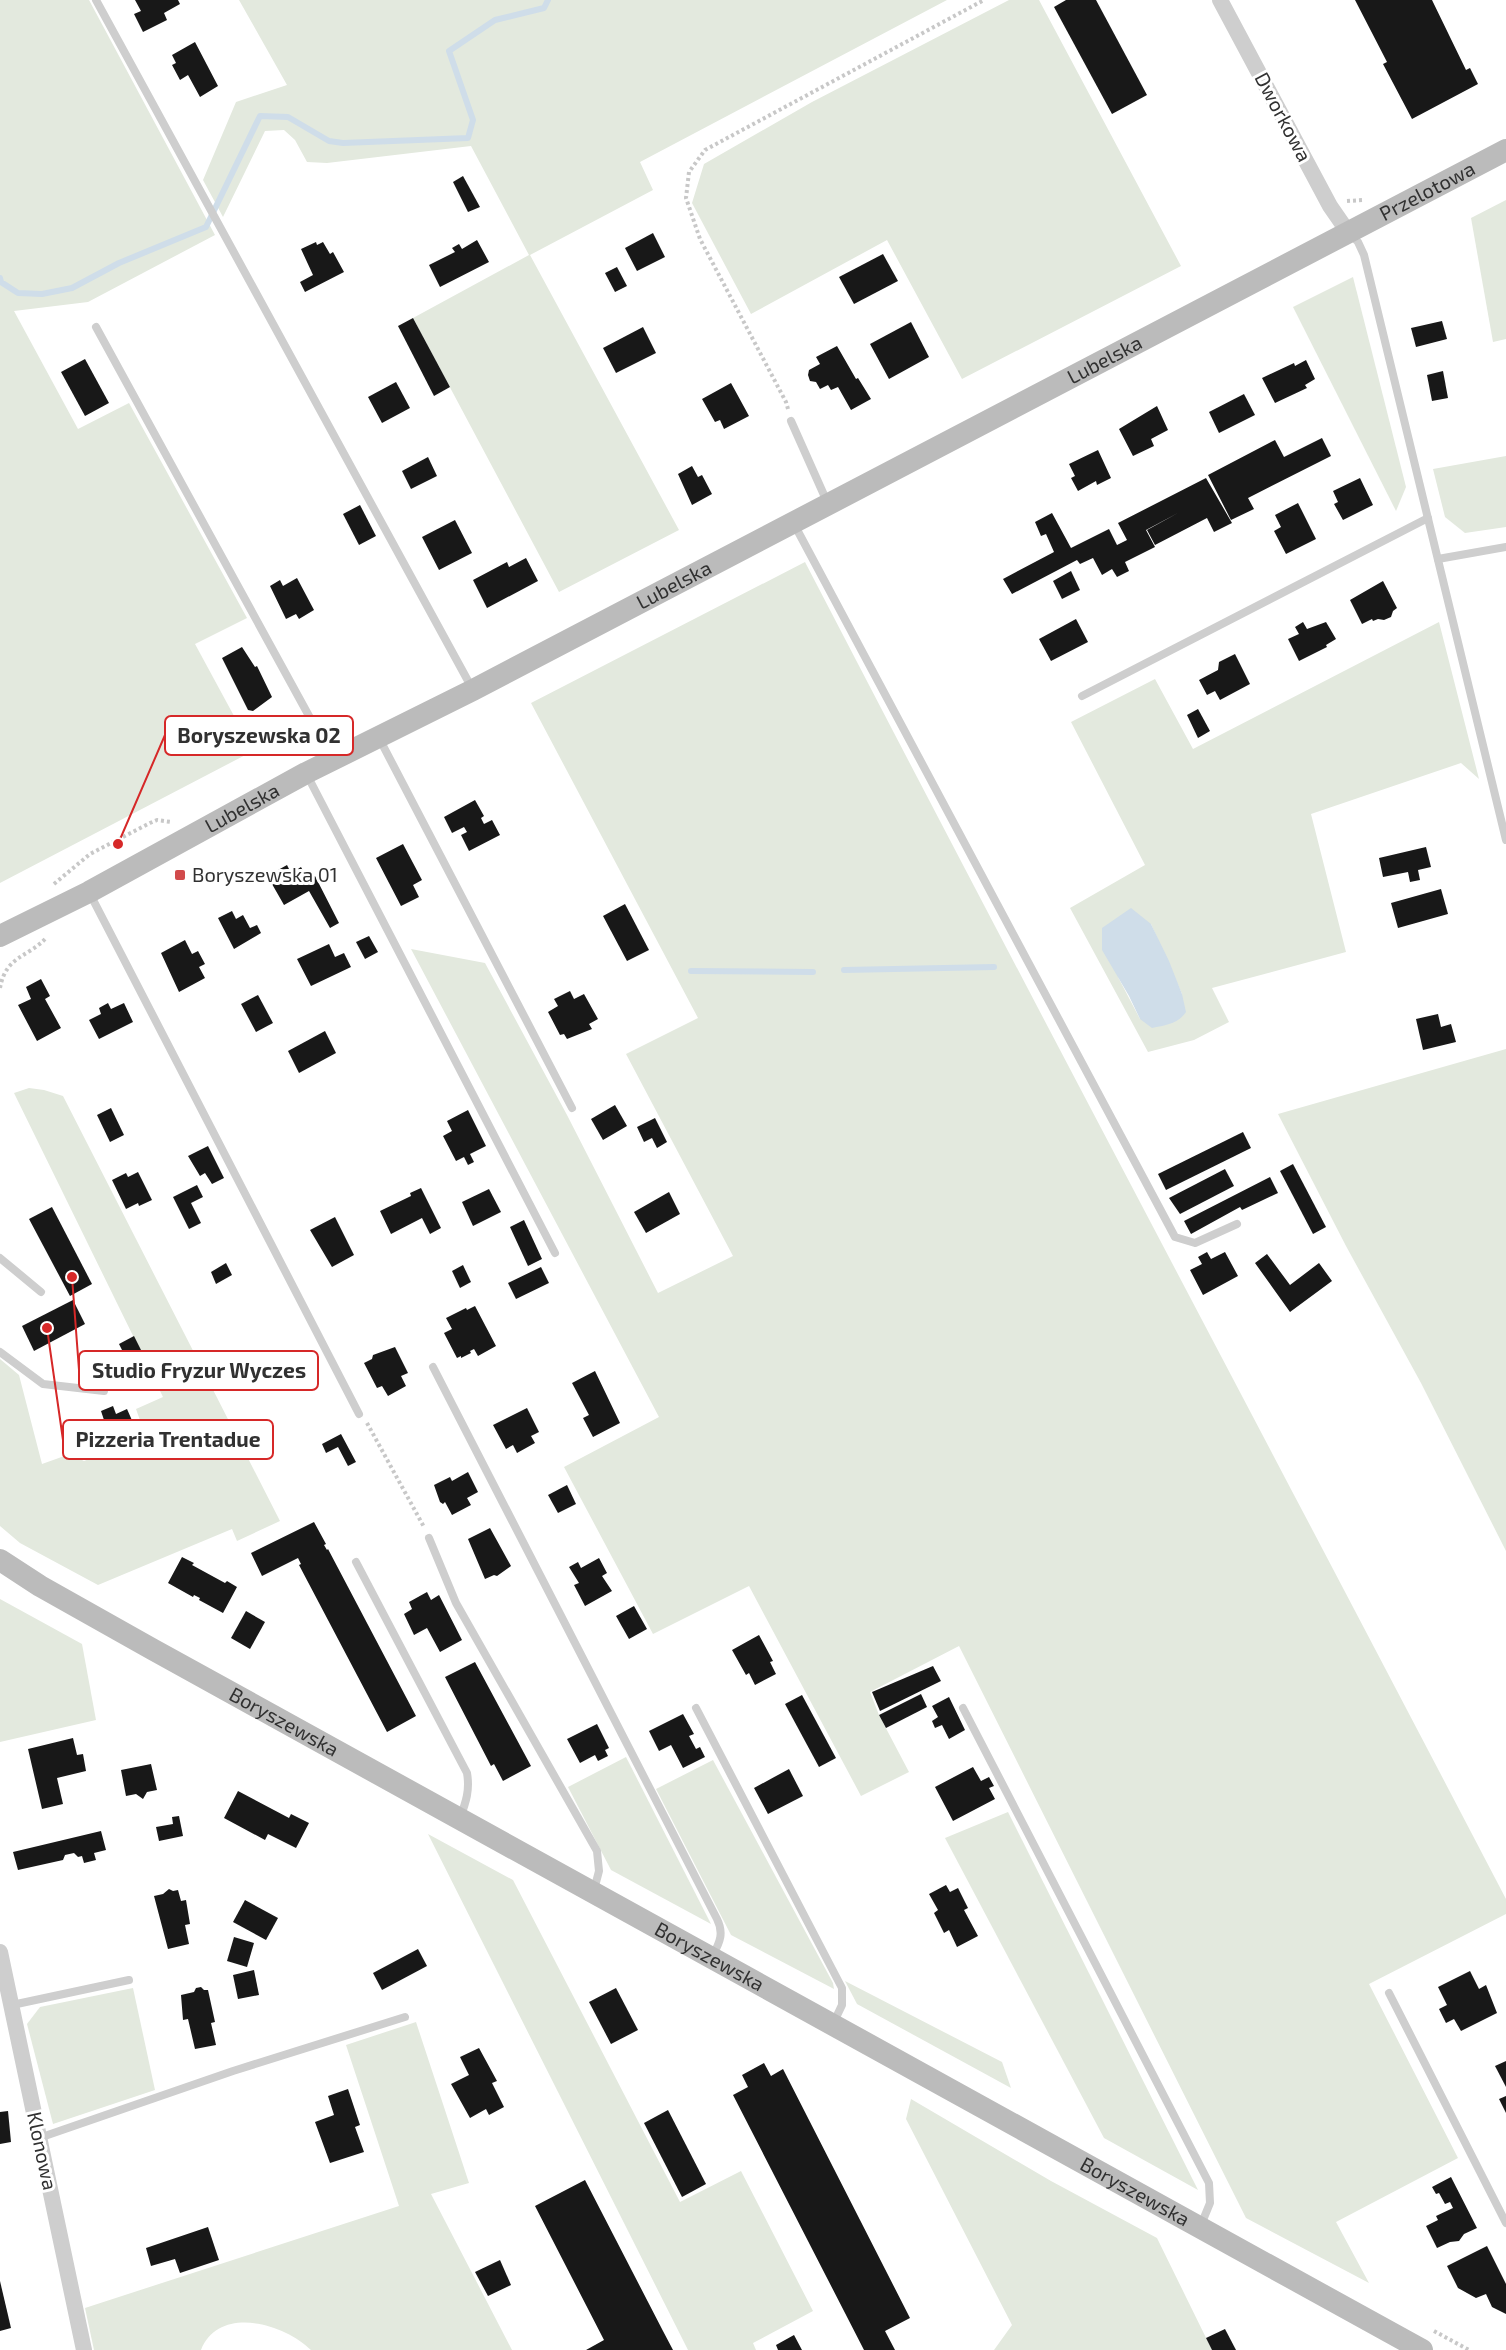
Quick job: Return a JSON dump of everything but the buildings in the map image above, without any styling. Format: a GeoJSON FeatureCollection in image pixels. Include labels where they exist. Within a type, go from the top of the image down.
{"type":"FeatureCollection","features":[{"type":"Feature","properties":{"kind":"street","name":"Dworkowa"},"geometry":{"type":"LineString","coordinates":[[1220,0],[1330,206],[1348,232]]}},
{"type":"Feature","properties":{"kind":"street","name":"Przelotowa"},"geometry":{"type":"LineString","coordinates":[[1348,232],[1506,150]]}},
{"type":"Feature","properties":{"kind":"street","name":"Lubelska"},"geometry":{"type":"LineString","coordinates":[[0,936],[88,892],[306,773],[473,690],[1348,232]]}},
{"type":"Feature","properties":{"kind":"street","name":"Boryszewska"},"geometry":{"type":"LineString","coordinates":[[0,1560],[40,1586],[1422,2350]]}},
{"type":"Feature","properties":{"kind":"street","name":"Klonowa"},"geometry":{"type":"LineString","coordinates":[[0,1952],[84,2350]]}},
{"type":"Feature","properties":{"kind":"lane"},"geometry":{"type":"LineString","coordinates":[[96,0],[473,690]]}},
{"type":"Feature","properties":{"kind":"lane"},"geometry":{"type":"LineString","coordinates":[[1348,232],[1358,242],[1364,255],[1506,840]]}},
{"type":"Feature","properties":{"kind":"lane"},"geometry":{"type":"LineString","coordinates":[[96,327],[333,760]]}},
{"type":"Feature","properties":{"kind":"lane"},"geometry":{"type":"LineString","coordinates":[[791,422],[828,505]]}},
{"type":"Feature","properties":{"kind":"lane"},"geometry":{"type":"LineString","coordinates":[[1082,696],[1428,518]]}},
{"type":"Feature","properties":{"kind":"lane"},"geometry":{"type":"LineString","coordinates":[[793,523],[1175,1237],[1195,1243],[1237,1224]]}},
{"type":"Feature","properties":{"kind":"lane"},"geometry":{"type":"LineString","coordinates":[[1438,559],[1506,547]]}},
{"type":"Feature","properties":{"kind":"lane"},"geometry":{"type":"LineString","coordinates":[[379,737],[572,1108]]}},
{"type":"Feature","properties":{"kind":"lane"},"geometry":{"type":"LineString","coordinates":[[306,773],[555,1252]]}},
{"type":"Feature","properties":{"kind":"lane"},"geometry":{"type":"LineString","coordinates":[[88,892],[359,1414]]}},
{"type":"Feature","properties":{"kind":"lane"},"geometry":{"type":"LineString","coordinates":[[0,1258],[41,1292]]}},
{"type":"Feature","properties":{"kind":"lane"},"geometry":{"type":"LineString","coordinates":[[0,1352],[43,1384],[104,1391]]}},
{"type":"Feature","properties":{"kind":"lane"},"geometry":{"type":"LineString","coordinates":[[433,1368],[717,1919],[721,1928],[720,1941],[712,1957]]}},
{"type":"Feature","properties":{"kind":"lane"},"geometry":{"type":"LineString","coordinates":[[429,1538],[456,1603],[597,1851],[599,1871],[593,1893]]}},
{"type":"Feature","properties":{"kind":"lane"},"geometry":{"type":"LineString","coordinates":[[356,1562],[467,1773],[469,1785],[460,1818]]}},
{"type":"Feature","properties":{"kind":"lane"},"geometry":{"type":"LineString","coordinates":[[696,1708],[843,1988],[842,2005],[833,2025]]}},
{"type":"Feature","properties":{"kind":"lane"},"geometry":{"type":"LineString","coordinates":[[963,1708],[1209,2183],[1210,2203],[1200,2228]]}},
{"type":"Feature","properties":{"kind":"lane"},"geometry":{"type":"LineString","coordinates":[[12,2005],[129,1980]]}},
{"type":"Feature","properties":{"kind":"lane"},"geometry":{"type":"LineString","coordinates":[[1389,1993],[1506,2223]]}},
{"type":"Feature","properties":{"kind":"lane"},"geometry":{"type":"LineString","coordinates":[[39,2138],[233,2071],[405,2017]]}},
{"type":"Feature","properties":{"kind":"path"},"geometry":{"type":"LineString","coordinates":[[791,422],[786,402],[700,239],[686,198],[689,172],[705,150],[984,0]]}},
{"type":"Feature","properties":{"kind":"path"},"geometry":{"type":"LineString","coordinates":[[0,988],[5,970],[11,963],[50,934]]}},
{"type":"Feature","properties":{"kind":"path"},"geometry":{"type":"LineString","coordinates":[[359,1414],[366,1421],[429,1538]]}},
{"type":"Feature","properties":{"kind":"shaded area"},"geometry":{"type":"Polygon","coordinates":[[[0,0],[89,0],[215,235],[88,302],[14,311],[78,429],[129,403],[247,618],[195,644],[253,751],[0,883],[0,0]]]}},
{"type":"Feature","properties":{"kind":"shaded area"},"geometry":{"type":"Polygon","coordinates":[[[239,0],[947,0],[640,162],[653,190],[530,255],[679,530],[559,592],[413,318],[529,255],[471,146],[327,163],[307,162],[295,140],[284,130],[265,131],[223,217],[203,180],[236,102],[287,85],[239,0]]]}},
{"type":"Feature","properties":{"kind":"shaded area"},"geometry":{"type":"Polygon","coordinates":[[[1009,0],[1039,0],[1181,266],[962,379],[887,240],[751,314],[692,203],[704,164],[812,102],[1009,0]]]}},
{"type":"Feature","properties":{"kind":"shaded area"},"geometry":{"type":"Polygon","coordinates":[[[1506,200],[1506,339],[1493,342],[1471,218],[1506,200]]]}},
{"type":"Feature","properties":{"kind":"shaded area"},"geometry":{"type":"Polygon","coordinates":[[[1353,277],[1406,487],[1396,511],[1293,307],[1353,277]]]}},
{"type":"Feature","properties":{"kind":"shaded area"},"geometry":{"type":"Polygon","coordinates":[[[1506,456],[1506,527],[1465,533],[1445,517],[1433,469],[1506,456]]]}},
{"type":"Feature","properties":{"kind":"shaded area"},"geometry":{"type":"Polygon","coordinates":[[[805,562],[1506,1899],[1506,1914],[1369,1984],[1458,2158],[1336,2222],[1369,2283],[1246,2218],[959,1646],[870,1692],[879,1715],[909,1772],[861,1796],[749,1586],[653,1634],[564,1467],[659,1417],[411,949],[485,963],[567,1115],[658,1293],[733,1256],[626,1054],[698,1018],[531,703],[805,562]]]}},
{"type":"Feature","properties":{"kind":"shaded area"},"geometry":{"type":"Polygon","coordinates":[[[1439,622],[1479,779],[1461,763],[1311,814],[1346,952],[1212,988],[1229,1022],[1194,1040],[1148,1052],[1070,908],[1145,865],[1071,722],[1155,679],[1193,749],[1439,622]],[[1151,924],[1118,977],[1140,1019],[1182,994],[1151,924]]]}},
{"type":"Feature","properties":{"kind":"shaded area"},"geometry":{"type":"Polygon","coordinates":[[[1131,908],[1151,924],[1169,961],[1182,994],[1186,1012],[1171,1023],[1152,1028],[1140,1019],[1102,950],[1102,928],[1131,908]]]}},
{"type":"Feature","properties":{"kind":"shaded area"},"geometry":{"type":"Polygon","coordinates":[[[1506,1049],[1506,1551],[1421,1383],[1346,1246],[1278,1114],[1506,1049]]]}},
{"type":"Feature","properties":{"kind":"shaded area"},"geometry":{"type":"Polygon","coordinates":[[[29,1088],[63,1096],[280,1521],[237,1541],[232,1529],[98,1585],[20,1543],[0,1526],[0,1359],[19,1375],[42,1464],[70,1454],[84,1461],[146,1437],[136,1409],[163,1397],[14,1093],[29,1088]]]}},
{"type":"Feature","properties":{"kind":"shaded area"},"geometry":{"type":"Polygon","coordinates":[[[0,1599],[82,1644],[96,1720],[0,1742],[0,1599]]]}},
{"type":"Feature","properties":{"kind":"shaded area"},"geometry":{"type":"Polygon","coordinates":[[[626,1757],[711,1924],[611,1870],[568,1787],[626,1757]]]}},
{"type":"Feature","properties":{"kind":"shaded area"},"geometry":{"type":"Polygon","coordinates":[[[713,1760],[833,1983],[834,1989],[731,1935],[656,1789],[713,1760]]]}},
{"type":"Feature","properties":{"kind":"shaded area"},"geometry":{"type":"Polygon","coordinates":[[[1008,1812],[1198,2190],[1104,2138],[945,1838],[1008,1812]]]}},
{"type":"Feature","properties":{"kind":"shaded area"},"geometry":{"type":"Polygon","coordinates":[[[428,1834],[513,1880],[680,2202],[741,2171],[813,2311],[753,2343],[756,2350],[688,2350],[428,1834]]]}},
{"type":"Feature","properties":{"kind":"shaded area"},"geometry":{"type":"Polygon","coordinates":[[[845,1981],[1002,2062],[1011,2088],[857,2004],[845,1981]]]}},
{"type":"Feature","properties":{"kind":"shaded area"},"geometry":{"type":"Polygon","coordinates":[[[133,1988],[155,2090],[53,2124],[27,2024],[40,2007],[133,1988]]]}},
{"type":"Feature","properties":{"kind":"shaded area"},"geometry":{"type":"Polygon","coordinates":[[[416,2022],[469,2183],[431,2194],[512,2350],[311,2350],[285,2332],[269,2326],[237,2323],[222,2327],[210,2336],[201,2350],[94,2350],[85,2308],[399,2206],[346,2045],[416,2022]]]}},
{"type":"Feature","properties":{"kind":"shaded area"},"geometry":{"type":"Polygon","coordinates":[[[911,2099],[1051,2181],[1157,2238],[1212,2350],[994,2350],[1012,2325],[906,2119],[911,2099]]]}},
{"type":"Feature","properties":{"kind":"waterway"},"geometry":{"type":"LineString","coordinates":[[0,278],[1,282],[18,293],[42,294],[72,288],[119,263],[206,227],[260,116],[288,117],[329,141],[343,143],[468,138],[473,120],[449,51],[495,20],[544,8],[548,0]]}},
{"type":"Feature","properties":{"kind":"waterway"},"geometry":{"type":"LineString","coordinates":[[844,970],[994,967]]}},
{"type":"Feature","properties":{"kind":"waterway"},"geometry":{"type":"LineString","coordinates":[[691,971],[813,972]]}},
{"type":"Feature","properties":{"kind":"place","name":"Boryszewska 02"},"geometry":{"type":"Point","coordinates":[118,844]}},
{"type":"Feature","properties":{"kind":"place","name":"Boryszewska 01"},"geometry":{"type":"Point","coordinates":[180,875]}},
{"type":"Feature","properties":{"kind":"place","name":"Studio Fryzur Wyczes"},"geometry":{"type":"Point","coordinates":[72,1277]}},
{"type":"Feature","properties":{"kind":"place","name":"Pizzeria Trentadue"},"geometry":{"type":"Point","coordinates":[47,1328]}}]}
